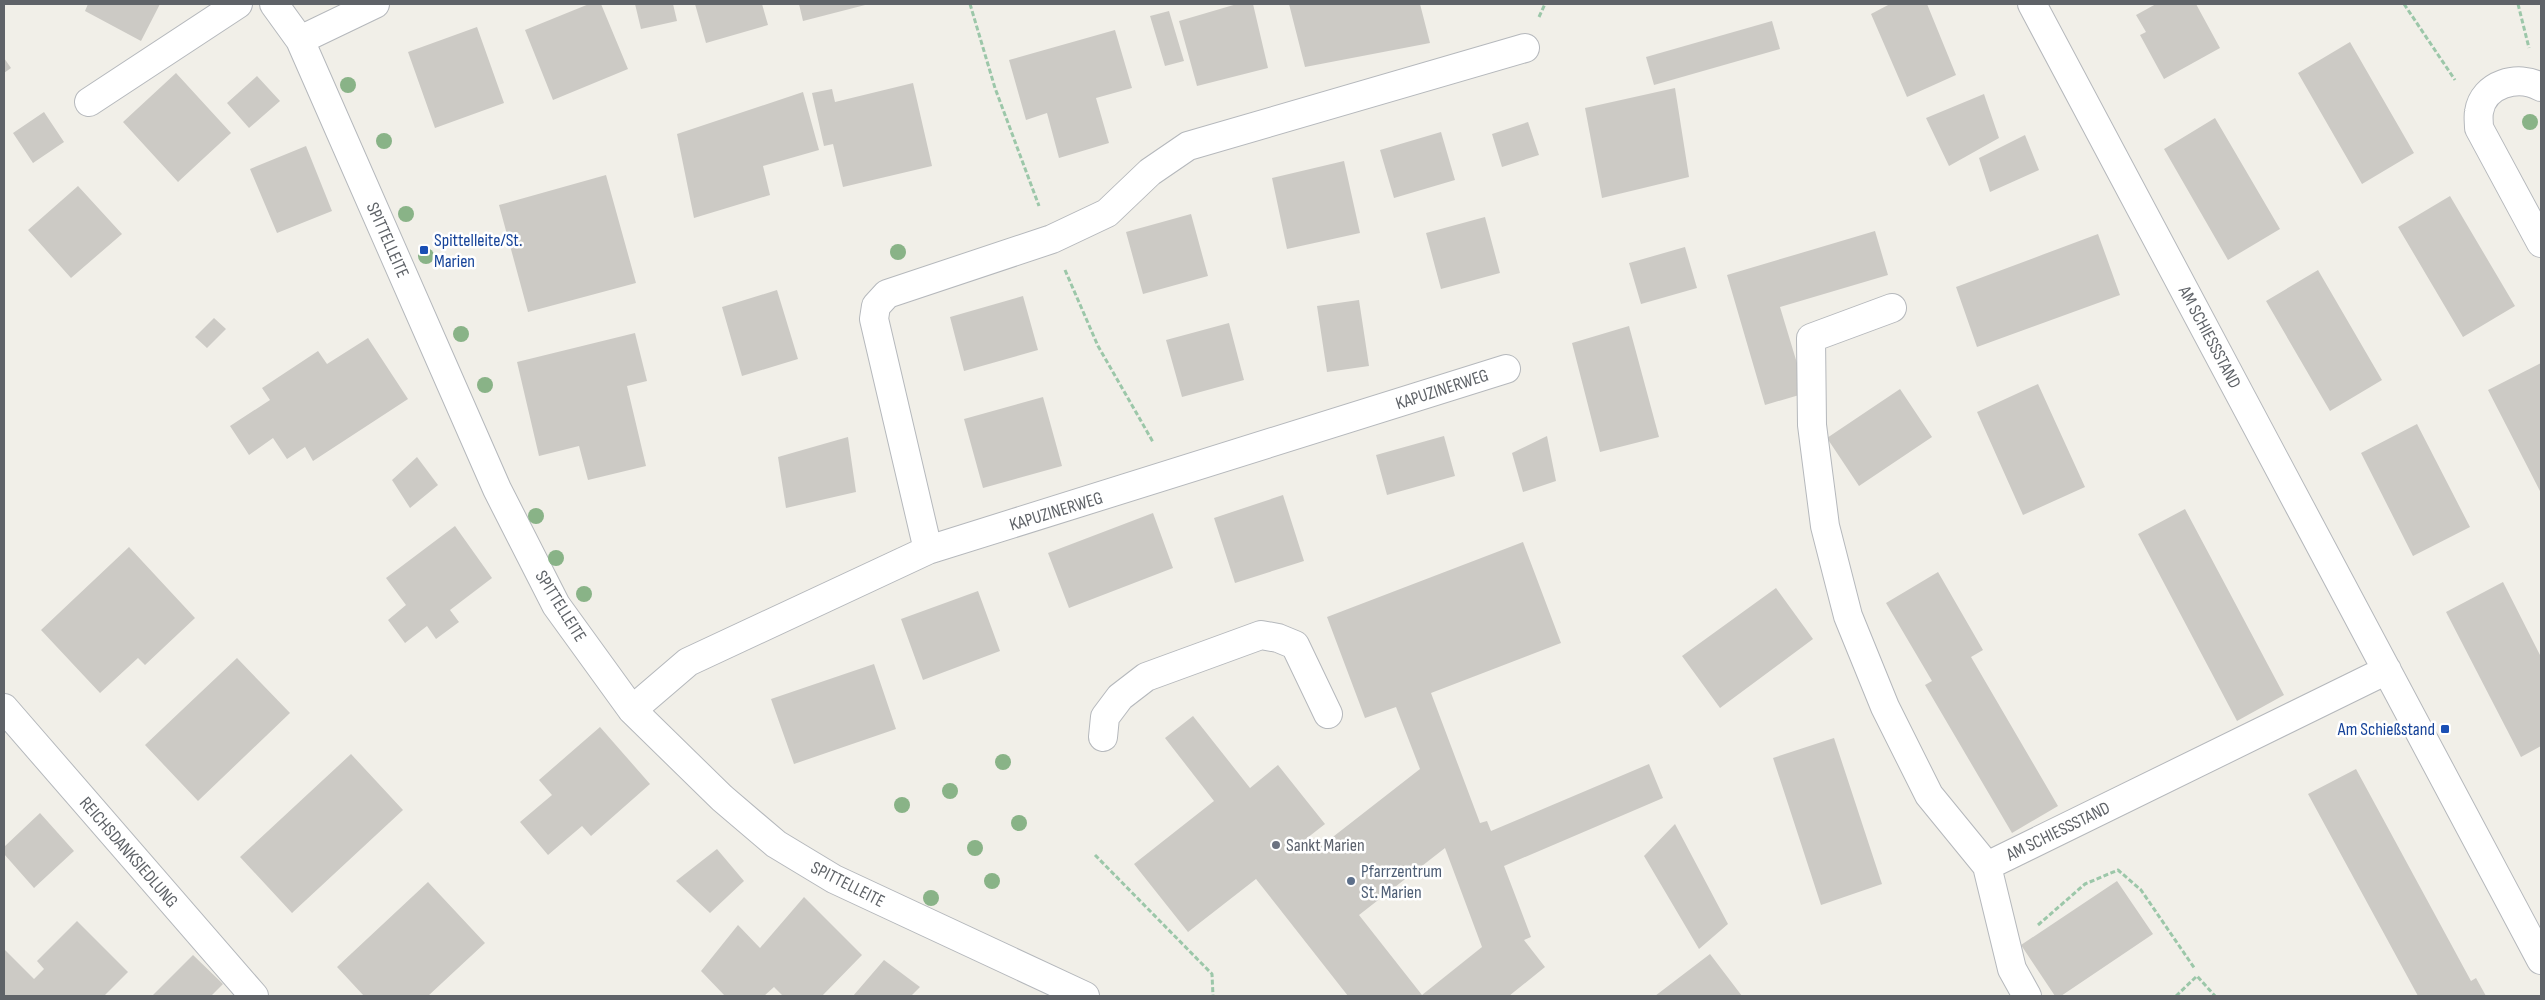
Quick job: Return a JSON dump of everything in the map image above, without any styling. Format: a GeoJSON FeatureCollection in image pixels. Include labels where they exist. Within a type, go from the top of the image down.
{"type":"FeatureCollection","features":[{"type":"Feature","properties":{"kind":"street"},"geometry":{"type":"LineString","coordinates":[[89,102],[238,4]]}},
{"type":"Feature","properties":{"kind":"street","name":"SPITTELLEITE"},"geometry":{"type":"LineString","coordinates":[[274,4],[300,40],[497,489],[556,605],[632,710],[722,798],[776,844],[834,879],[1085,996]]}},
{"type":"Feature","properties":{"kind":"street"},"geometry":{"type":"LineString","coordinates":[[300,40],[375,4]]}},
{"type":"Feature","properties":{"kind":"street","name":"AM SCHIESSSTAND"},"geometry":{"type":"LineString","coordinates":[[2032,4],[2541,960]]}},
{"type":"Feature","properties":{"kind":"street"},"geometry":{"type":"LineString","coordinates":[[928,550],[874,319],[876,306],[887,294],[1052,239],[1107,213],[1150,172],[1188,146],[1525,48]]}},
{"type":"Feature","properties":{"kind":"street"},"geometry":{"type":"LineString","coordinates":[[2541,87],[2516,81],[2499,84],[2485,97],[2479,112],[2479,128],[2541,243]]}},
{"type":"Feature","properties":{"kind":"street"},"geometry":{"type":"LineString","coordinates":[[1892,308],[1812,338],[1812,425],[1825,526],[1848,616],[1885,707],[1929,795],[1987,866]]}},
{"type":"Feature","properties":{"kind":"street","name":"KAPUZINERWEG"},"geometry":{"type":"LineString","coordinates":[[632,710],[688,662],[928,550],[1506,369]]}},
{"type":"Feature","properties":{"kind":"street"},"geometry":{"type":"LineString","coordinates":[[1103,737],[1105,717],[1120,697],[1146,677],[1260,635],[1278,638],[1295,645],[1328,714]]}},
{"type":"Feature","properties":{"kind":"street","name":"AM SCHIESSSTAND"},"geometry":{"type":"LineString","coordinates":[[2027,996],[2012,969],[1987,866],[2387,670]]}},
{"type":"Feature","properties":{"kind":"street","name":"REICHSDANKSIEDLUNG"},"geometry":{"type":"LineString","coordinates":[[4,708],[254,996]]}},
{"type":"Feature","properties":{"kind":"path"},"geometry":{"type":"LineString","coordinates":[[2404,4],[2479,112]]}},
{"type":"Feature","properties":{"kind":"path"},"geometry":{"type":"LineString","coordinates":[[1095,855],[1212,974],[1213,996]]}},
{"type":"Feature","properties":{"kind":"path"},"geometry":{"type":"LineString","coordinates":[[2008,951],[2085,884],[2118,870],[2141,890],[2195,968]]}},
{"type":"Feature","properties":{"kind":"path"},"geometry":{"type":"LineString","coordinates":[[2176,996],[2197,976],[2216,996]]}},
{"type":"Feature","properties":{"kind":"building"},"geometry":{"type":"Polygon","coordinates":[[[88,4],[160,4],[141,41],[85,11],[88,4]]]}},
{"type":"Feature","properties":{"kind":"building"},"geometry":{"type":"Polygon","coordinates":[[[589,4],[601,4],[628,69],[553,100],[525,30],[589,4]]]}},
{"type":"Feature","properties":{"kind":"building"},"geometry":{"type":"Polygon","coordinates":[[[635,4],[673,4],[677,21],[641,29],[635,4]]]}},
{"type":"Feature","properties":{"kind":"building"},"geometry":{"type":"Polygon","coordinates":[[[695,4],[762,4],[768,25],[706,43],[695,4]]]}},
{"type":"Feature","properties":{"kind":"building"},"geometry":{"type":"Polygon","coordinates":[[[799,4],[869,4],[803,21],[799,4]]]}},
{"type":"Feature","properties":{"kind":"building"},"geometry":{"type":"Polygon","coordinates":[[[1237,4],[1253,4],[1268,68],[1197,86],[1179,21],[1237,4]]]}},
{"type":"Feature","properties":{"kind":"building"},"geometry":{"type":"Polygon","coordinates":[[[1289,4],[1420,4],[1430,43],[1305,67],[1289,4]]]}},
{"type":"Feature","properties":{"kind":"building"},"geometry":{"type":"Polygon","coordinates":[[[1890,4],[1927,4],[1956,75],[1907,97],[1871,14],[1890,4]]]}},
{"type":"Feature","properties":{"kind":"building"},"geometry":{"type":"Polygon","coordinates":[[[2156,4],[2196,4],[2220,48],[2164,79],[2140,35],[2146,32],[2136,15],[2156,4]]]}},
{"type":"Feature","properties":{"kind":"building"},"geometry":{"type":"Polygon","coordinates":[[[1169,11],[1184,61],[1165,66],[1150,16],[1169,11]]]}},
{"type":"Feature","properties":{"kind":"building"},"geometry":{"type":"Polygon","coordinates":[[[1772,21],[1780,49],[1654,85],[1646,57],[1772,21]]]}},
{"type":"Feature","properties":{"kind":"building"},"geometry":{"type":"Polygon","coordinates":[[[477,27],[504,103],[435,128],[408,52],[477,27]]]}},
{"type":"Feature","properties":{"kind":"building"},"geometry":{"type":"Polygon","coordinates":[[[1115,30],[1132,88],[1096,98],[1109,143],[1059,158],[1047,113],[1026,120],[1009,60],[1115,30]]]}},
{"type":"Feature","properties":{"kind":"building"},"geometry":{"type":"Polygon","coordinates":[[[2350,42],[2414,153],[2362,184],[2298,73],[2350,42]]]}},
{"type":"Feature","properties":{"kind":"building"},"geometry":{"type":"Polygon","coordinates":[[[4,58],[11,68],[4,73],[4,58]]]}},
{"type":"Feature","properties":{"kind":"building"},"geometry":{"type":"Polygon","coordinates":[[[176,73],[231,133],[178,182],[123,122],[176,73]]]}},
{"type":"Feature","properties":{"kind":"building"},"geometry":{"type":"Polygon","coordinates":[[[257,76],[280,101],[249,128],[227,103],[257,76]]]}},
{"type":"Feature","properties":{"kind":"building"},"geometry":{"type":"Polygon","coordinates":[[[913,83],[932,166],[843,187],[833,144],[824,146],[812,93],[832,89],[835,102],[913,83]]]}},
{"type":"Feature","properties":{"kind":"building"},"geometry":{"type":"Polygon","coordinates":[[[1675,88],[1689,177],[1602,198],[1585,108],[1675,88]]]}},
{"type":"Feature","properties":{"kind":"building"},"geometry":{"type":"Polygon","coordinates":[[[803,92],[819,150],[763,166],[770,195],[694,218],[677,134],[803,92]]]}},
{"type":"Feature","properties":{"kind":"building"},"geometry":{"type":"Polygon","coordinates":[[[1984,94],[1999,138],[1949,166],[1926,118],[1984,94]]]}},
{"type":"Feature","properties":{"kind":"building"},"geometry":{"type":"Polygon","coordinates":[[[44,112],[64,142],[33,163],[13,133],[44,112]]]}},
{"type":"Feature","properties":{"kind":"building"},"geometry":{"type":"Polygon","coordinates":[[[2215,118],[2280,229],[2228,260],[2164,149],[2215,118]]]}},
{"type":"Feature","properties":{"kind":"building"},"geometry":{"type":"Polygon","coordinates":[[[1528,122],[1539,155],[1502,167],[1492,134],[1528,122]]]}},
{"type":"Feature","properties":{"kind":"building"},"geometry":{"type":"Polygon","coordinates":[[[1441,132],[1455,180],[1394,198],[1380,150],[1441,132]]]}},
{"type":"Feature","properties":{"kind":"building"},"geometry":{"type":"Polygon","coordinates":[[[2025,135],[2039,170],[1990,192],[1979,158],[2025,135]]]}},
{"type":"Feature","properties":{"kind":"building"},"geometry":{"type":"Polygon","coordinates":[[[306,146],[332,211],[277,233],[250,169],[306,146]]]}},
{"type":"Feature","properties":{"kind":"building"},"geometry":{"type":"Polygon","coordinates":[[[1344,161],[1360,233],[1287,249],[1272,178],[1344,161]]]}},
{"type":"Feature","properties":{"kind":"building"},"geometry":{"type":"Polygon","coordinates":[[[606,175],[636,283],[528,312],[499,205],[606,175]]]}},
{"type":"Feature","properties":{"kind":"building"},"geometry":{"type":"Polygon","coordinates":[[[78,186],[122,234],[71,278],[28,230],[78,186]]]}},
{"type":"Feature","properties":{"kind":"building"},"geometry":{"type":"Polygon","coordinates":[[[2450,196],[2515,306],[2463,337],[2398,227],[2450,196]]]}},
{"type":"Feature","properties":{"kind":"building"},"geometry":{"type":"Polygon","coordinates":[[[1191,214],[1208,276],[1143,294],[1126,232],[1191,214]]]}},
{"type":"Feature","properties":{"kind":"building"},"geometry":{"type":"Polygon","coordinates":[[[1485,217],[1500,273],[1441,289],[1426,233],[1485,217]]]}},
{"type":"Feature","properties":{"kind":"building"},"geometry":{"type":"Polygon","coordinates":[[[1875,231],[1888,275],[1780,307],[1806,393],[1765,405],[1727,275],[1875,231]]]}},
{"type":"Feature","properties":{"kind":"building"},"geometry":{"type":"Polygon","coordinates":[[[2098,234],[2120,295],[1977,347],[1956,287],[2098,234]]]}},
{"type":"Feature","properties":{"kind":"building"},"geometry":{"type":"Polygon","coordinates":[[[1685,247],[1697,288],[1641,304],[1629,263],[1685,247]]]}},
{"type":"Feature","properties":{"kind":"building"},"geometry":{"type":"Polygon","coordinates":[[[2318,270],[2382,380],[2330,411],[2266,301],[2318,270]]]}},
{"type":"Feature","properties":{"kind":"building"},"geometry":{"type":"Polygon","coordinates":[[[777,290],[798,359],[742,376],[722,307],[777,290]]]}},
{"type":"Feature","properties":{"kind":"building"},"geometry":{"type":"Polygon","coordinates":[[[1023,296],[1038,350],[964,371],[950,317],[1023,296]]]}},
{"type":"Feature","properties":{"kind":"building"},"geometry":{"type":"Polygon","coordinates":[[[1359,300],[1369,366],[1327,372],[1317,306],[1359,300]]]}},
{"type":"Feature","properties":{"kind":"building"},"geometry":{"type":"Polygon","coordinates":[[[214,318],[226,329],[207,348],[195,337],[214,318]]]}},
{"type":"Feature","properties":{"kind":"building"},"geometry":{"type":"Polygon","coordinates":[[[1229,323],[1244,380],[1182,397],[1166,340],[1229,323]]]}},
{"type":"Feature","properties":{"kind":"building"},"geometry":{"type":"Polygon","coordinates":[[[1629,326],[1659,437],[1600,452],[1572,343],[1629,326]]]}},
{"type":"Feature","properties":{"kind":"building"},"geometry":{"type":"Polygon","coordinates":[[[635,333],[647,381],[627,386],[646,466],[588,480],[579,446],[539,456],[517,362],[635,333]]]}},
{"type":"Feature","properties":{"kind":"building"},"geometry":{"type":"Polygon","coordinates":[[[368,338],[408,399],[313,461],[305,447],[287,459],[273,438],[249,455],[230,426],[270,400],[262,388],[318,351],[327,364],[368,338]]]}},
{"type":"Feature","properties":{"kind":"building"},"geometry":{"type":"Polygon","coordinates":[[[2541,363],[2541,493],[2488,390],[2541,363]]]}},
{"type":"Feature","properties":{"kind":"building"},"geometry":{"type":"Polygon","coordinates":[[[2038,384],[2085,487],[2023,515],[1977,412],[2038,384]]]}},
{"type":"Feature","properties":{"kind":"building"},"geometry":{"type":"Polygon","coordinates":[[[1900,389],[1932,437],[1859,486],[1827,438],[1900,389]]]}},
{"type":"Feature","properties":{"kind":"building"},"geometry":{"type":"Polygon","coordinates":[[[1043,397],[1062,466],[983,488],[964,419],[1043,397]]]}},
{"type":"Feature","properties":{"kind":"building"},"geometry":{"type":"Polygon","coordinates":[[[2417,424],[2470,527],[2413,556],[2361,453],[2417,424]]]}},
{"type":"Feature","properties":{"kind":"building"},"geometry":{"type":"Polygon","coordinates":[[[1444,436],[1455,476],[1387,495],[1376,455],[1444,436]]]}},
{"type":"Feature","properties":{"kind":"building"},"geometry":{"type":"Polygon","coordinates":[[[1547,436],[1556,481],[1523,492],[1512,453],[1547,436]]]}},
{"type":"Feature","properties":{"kind":"building"},"geometry":{"type":"Polygon","coordinates":[[[848,437],[856,492],[786,508],[778,457],[848,437]]]}},
{"type":"Feature","properties":{"kind":"building"},"geometry":{"type":"Polygon","coordinates":[[[417,457],[438,485],[410,508],[392,480],[417,457]]]}},
{"type":"Feature","properties":{"kind":"building"},"geometry":{"type":"Polygon","coordinates":[[[1283,495],[1304,561],[1235,583],[1214,518],[1283,495]]]}},
{"type":"Feature","properties":{"kind":"building"},"geometry":{"type":"Polygon","coordinates":[[[2185,509],[2284,695],[2237,721],[2138,534],[2185,509]]]}},
{"type":"Feature","properties":{"kind":"building"},"geometry":{"type":"Polygon","coordinates":[[[1153,513],[1173,568],[1069,608],[1048,553],[1153,513]]]}},
{"type":"Feature","properties":{"kind":"building"},"geometry":{"type":"Polygon","coordinates":[[[455,526],[492,578],[450,610],[459,622],[436,639],[427,626],[405,643],[388,620],[406,605],[386,578],[455,526]]]}},
{"type":"Feature","properties":{"kind":"building"},"geometry":{"type":"Polygon","coordinates":[[[1523,542],[1561,643],[1431,693],[1480,823],[1487,821],[1491,831],[1649,764],[1663,798],[1504,866],[1531,937],[1524,940],[1545,967],[1509,996],[1348,996],[1256,879],[1188,932],[1134,864],[1214,801],[1165,738],[1193,716],[1250,788],[1278,765],[1325,824],[1302,842],[1311,854],[1420,769],[1396,707],[1365,718],[1327,617],[1523,542]],[[1445,848],[1359,915],[1422,995],[1482,947],[1445,848]]]}},
{"type":"Feature","properties":{"kind":"building"},"geometry":{"type":"Polygon","coordinates":[[[129,547],[195,618],[145,665],[138,658],[100,693],[41,630],[129,547]]]}},
{"type":"Feature","properties":{"kind":"building"},"geometry":{"type":"Polygon","coordinates":[[[1938,572],[1983,650],[1971,657],[2058,806],[2012,833],[1925,685],[1932,681],[1886,603],[1938,572]]]}},
{"type":"Feature","properties":{"kind":"building"},"geometry":{"type":"Polygon","coordinates":[[[2503,582],[2541,657],[2541,746],[2521,757],[2446,612],[2503,582]]]}},
{"type":"Feature","properties":{"kind":"building"},"geometry":{"type":"Polygon","coordinates":[[[1776,588],[1813,639],[1720,708],[1682,656],[1776,588]]]}},
{"type":"Feature","properties":{"kind":"building"},"geometry":{"type":"Polygon","coordinates":[[[978,591],[1000,651],[923,680],[901,619],[978,591]]]}},
{"type":"Feature","properties":{"kind":"building"},"geometry":{"type":"Polygon","coordinates":[[[237,658],[290,713],[198,801],[145,745],[237,658]]]}},
{"type":"Feature","properties":{"kind":"building"},"geometry":{"type":"Polygon","coordinates":[[[874,664],[896,729],[794,764],[771,699],[874,664]]]}},
{"type":"Feature","properties":{"kind":"building"},"geometry":{"type":"Polygon","coordinates":[[[600,727],[650,784],[591,836],[582,826],[548,855],[520,822],[552,795],[539,780],[600,727]]]}},
{"type":"Feature","properties":{"kind":"building"},"geometry":{"type":"Polygon","coordinates":[[[1834,738],[1882,884],[1821,905],[1773,758],[1834,738]]]}},
{"type":"Feature","properties":{"kind":"building"},"geometry":{"type":"Polygon","coordinates":[[[351,754],[403,810],[292,913],[240,857],[351,754]]]}},
{"type":"Feature","properties":{"kind":"building"},"geometry":{"type":"Polygon","coordinates":[[[2356,769],[2471,981],[2476,978],[2486,996],[2418,996],[2308,794],[2356,769]]]}},
{"type":"Feature","properties":{"kind":"building"},"geometry":{"type":"Polygon","coordinates":[[[40,813],[74,851],[34,888],[4,854],[4,847],[40,813]]]}},
{"type":"Feature","properties":{"kind":"building"},"geometry":{"type":"Polygon","coordinates":[[[1675,824],[1728,924],[1699,949],[1644,856],[1675,824]]]}},
{"type":"Feature","properties":{"kind":"building"},"geometry":{"type":"Polygon","coordinates":[[[717,849],[744,881],[710,913],[676,881],[717,849]]]}},
{"type":"Feature","properties":{"kind":"building"},"geometry":{"type":"Polygon","coordinates":[[[2117,881],[2153,934],[2061,996],[2055,996],[2021,945],[2117,881]]]}},
{"type":"Feature","properties":{"kind":"building"},"geometry":{"type":"Polygon","coordinates":[[[428,882],[485,943],[428,996],[364,996],[337,967],[428,882]]]}},
{"type":"Feature","properties":{"kind":"building"},"geometry":{"type":"Polygon","coordinates":[[[804,897],[862,955],[822,996],[783,996],[774,987],[764,996],[725,996],[701,971],[738,925],[760,948],[804,897]]]}},
{"type":"Feature","properties":{"kind":"building"},"geometry":{"type":"Polygon","coordinates":[[[77,921],[128,972],[104,996],[4,996],[4,949],[34,979],[44,969],[37,961],[77,921]]]}},
{"type":"Feature","properties":{"kind":"building"},"geometry":{"type":"Polygon","coordinates":[[[1710,954],[1742,996],[1655,996],[1710,954]]]}},
{"type":"Feature","properties":{"kind":"building"},"geometry":{"type":"Polygon","coordinates":[[[193,955],[223,984],[211,996],[152,996],[193,955]]]}},
{"type":"Feature","properties":{"kind":"building"},"geometry":{"type":"Polygon","coordinates":[[[884,960],[920,987],[911,996],[853,996],[884,960]]]}},
{"type":"Feature","properties":{"kind":"place","name":"Spittelleite/St. Marien"},"geometry":{"type":"Point","coordinates":[424,250]}},
{"type":"Feature","properties":{"kind":"place","name":"Am Schießstand"},"geometry":{"type":"Point","coordinates":[2445,729]}},
{"type":"Feature","properties":{"kind":"place","name":"Sankt Marien"},"geometry":{"type":"Point","coordinates":[1276,845]}},
{"type":"Feature","properties":{"kind":"place","name":"Pfarrzentrum St. Marien"},"geometry":{"type":"Point","coordinates":[1351,881]}}]}
